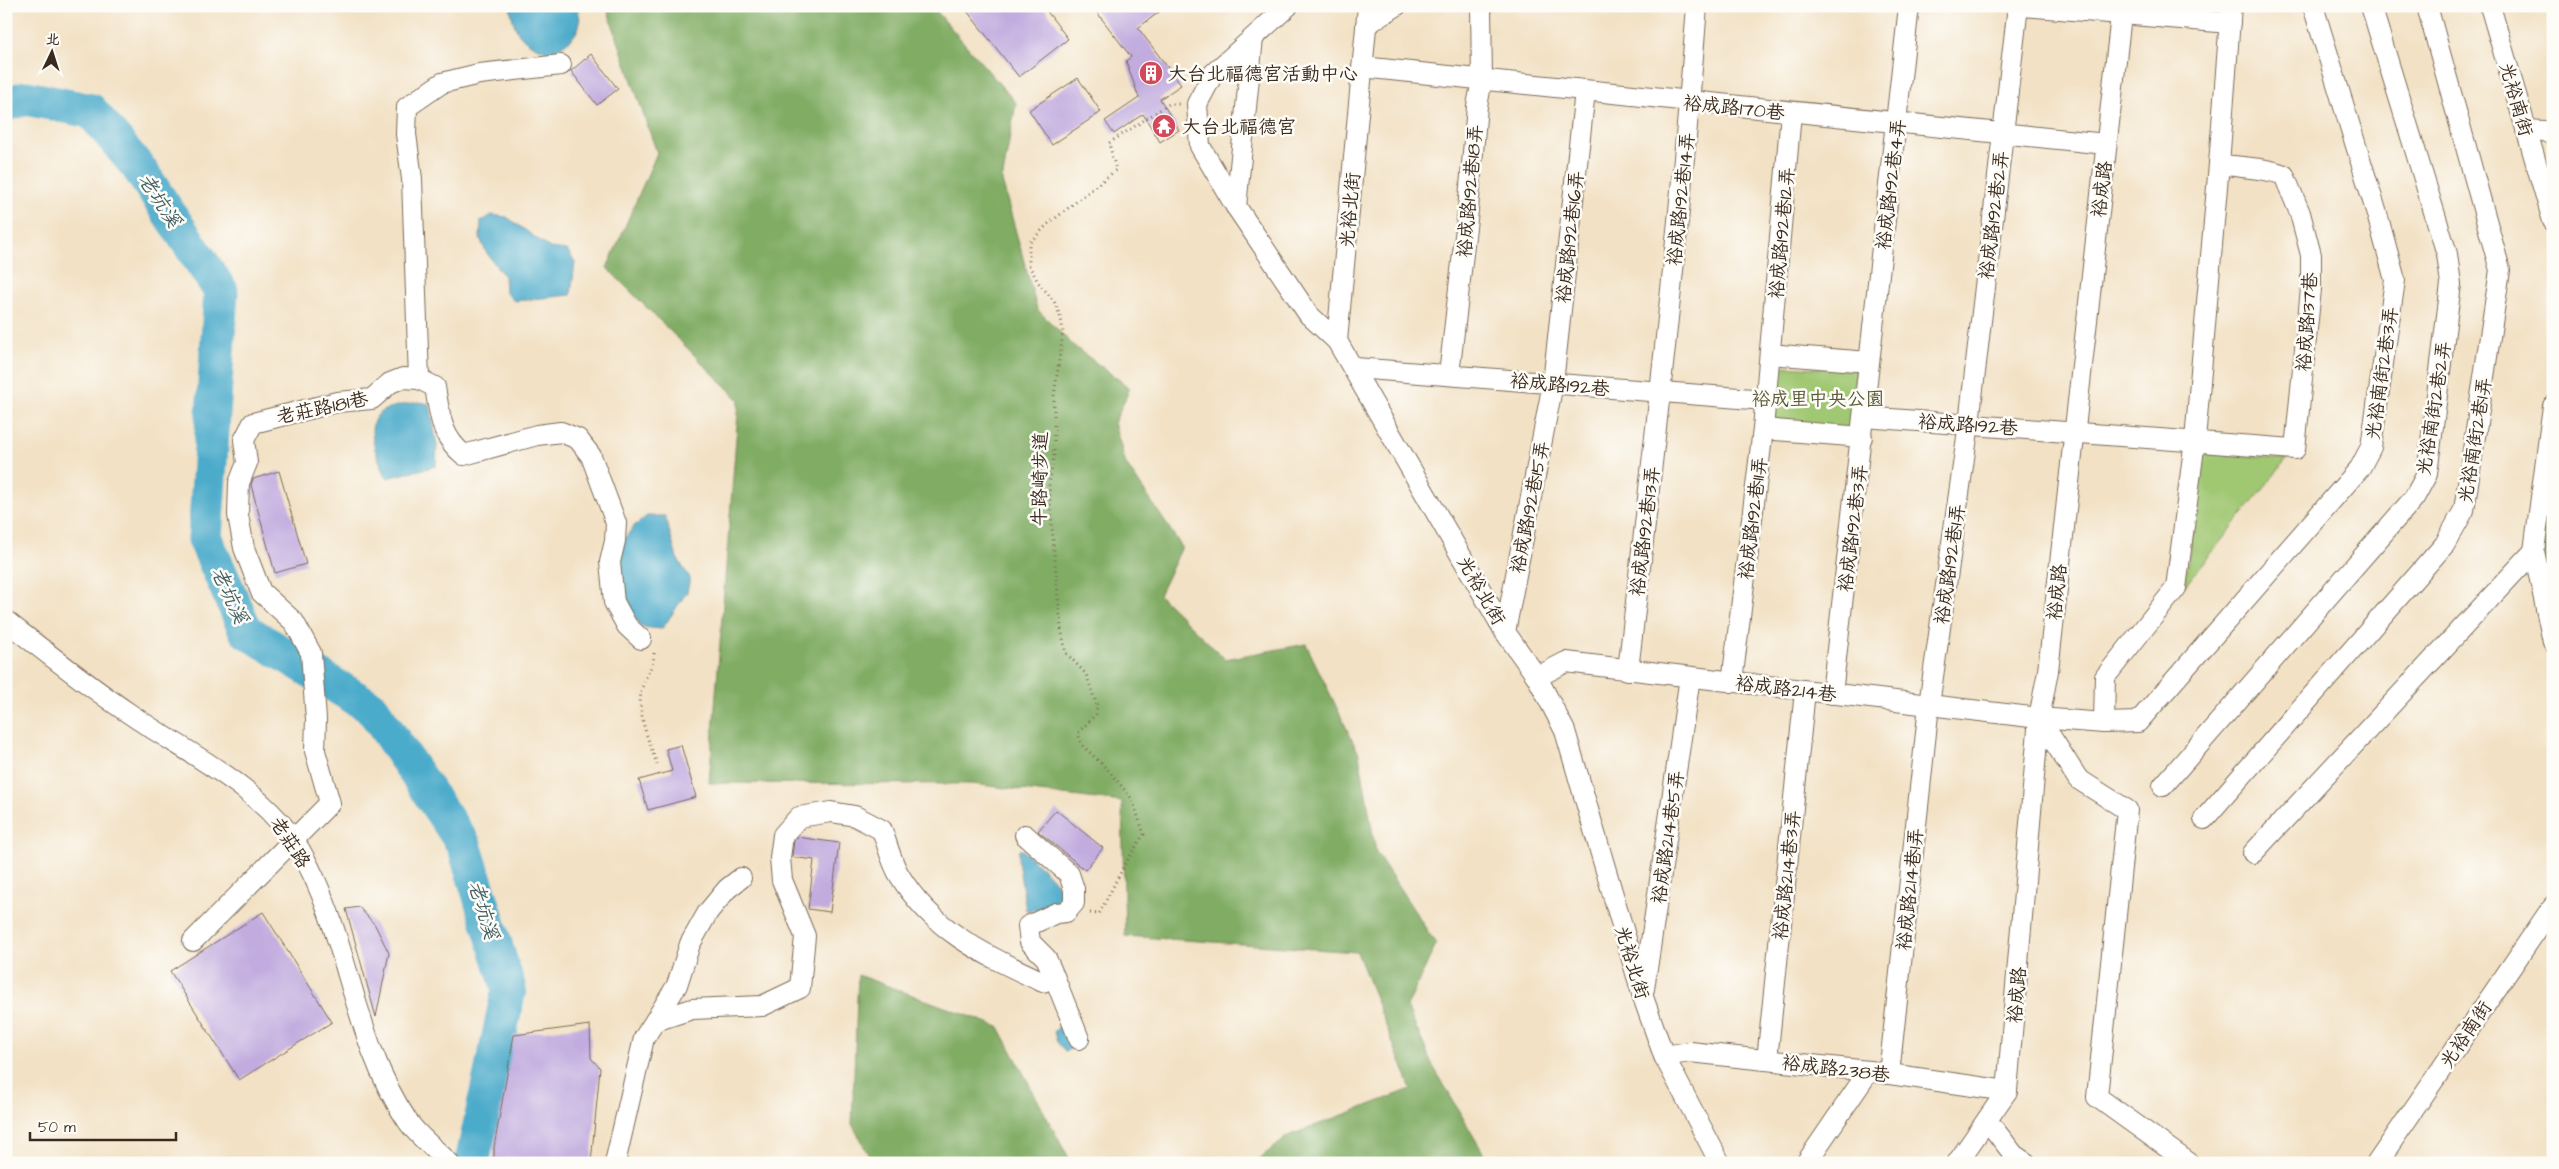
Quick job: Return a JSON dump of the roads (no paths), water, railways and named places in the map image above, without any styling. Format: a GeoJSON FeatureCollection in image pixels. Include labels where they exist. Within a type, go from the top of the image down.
{"type":"FeatureCollection","features":[{"type":"Feature","properties":{"kind":"street"},"geometry":{"type":"LineString","coordinates":[[1288,6],[1213,74],[1197,104],[1200,146],[1236,207],[1309,315],[1337,340]]}},
{"type":"Feature","properties":{"kind":"street"},"geometry":{"type":"LineString","coordinates":[[1367,16],[1396,6]]}},
{"type":"Feature","properties":{"kind":"street","name":"裕成路192巷18弄"},"geometry":{"type":"LineString","coordinates":[[1450,375],[1477,106],[1482,80],[1481,6]]}},
{"type":"Feature","properties":{"kind":"street","name":"裕成路192巷14弄"},"geometry":{"type":"LineString","coordinates":[[1660,392],[1698,6]]}},
{"type":"Feature","properties":{"kind":"street","name":"裕成路192巷4弄"},"geometry":{"type":"LineString","coordinates":[[1869,362],[1909,6]]}},
{"type":"Feature","properties":{"kind":"street","name":"裕成路192巷2弄"},"geometry":{"type":"LineString","coordinates":[[1969,423],[2018,6]]}},
{"type":"Feature","properties":{"kind":"street"},"geometry":{"type":"LineString","coordinates":[[2023,6],[2231,14],[2195,440],[2176,588],[2105,677],[2104,723]]}},
{"type":"Feature","properties":{"kind":"street","name":"光裕南街2巷3弄"},"geometry":{"type":"LineString","coordinates":[[2039,718],[2104,723],[2138,722],[2360,468],[2371,448],[2395,280],[2378,214],[2314,6]]}},
{"type":"Feature","properties":{"kind":"street","name":"光裕南街2巷2弄"},"geometry":{"type":"LineString","coordinates":[[2163,786],[2414,498],[2427,474],[2451,284],[2447,254],[2371,6]]}},
{"type":"Feature","properties":{"kind":"street","name":"光裕南街2巷1弄"},"geometry":{"type":"LineString","coordinates":[[2204,820],[2445,544],[2464,510],[2500,270],[2428,6]]}},
{"type":"Feature","properties":{"kind":"street","name":"光裕南街"},"geometry":{"type":"LineString","coordinates":[[2490,6],[2553,221]]}},
{"type":"Feature","properties":{"kind":"street","name":"裕成路"},"geometry":{"type":"LineString","coordinates":[[1957,1163],[2007,1091],[2039,718],[2048,671],[2121,11]]}},
{"type":"Feature","properties":{"kind":"street","name":"光裕北街"},"geometry":{"type":"LineString","coordinates":[[1367,16],[1337,340],[1355,368],[1505,632],[1537,677],[1565,731],[1643,997],[1664,1056],[1720,1163]]}},
{"type":"Feature","properties":{"kind":"street"},"geometry":{"type":"LineString","coordinates":[[1236,207],[1253,38]]}},
{"type":"Feature","properties":{"kind":"street"},"geometry":{"type":"LineString","coordinates":[[560,65],[479,74],[442,83],[407,107],[406,134],[412,179],[419,379],[435,388],[440,419],[450,444],[464,455],[537,435],[561,432],[578,438],[591,456],[616,523],[615,542],[610,562],[614,602],[628,626],[641,639]]}},
{"type":"Feature","properties":{"kind":"street","name":"裕成路170巷"},"geometry":{"type":"LineString","coordinates":[[1362,67],[2003,135],[2106,144]]}},
{"type":"Feature","properties":{"kind":"street","name":"裕成路192巷16弄"},"geometry":{"type":"LineString","coordinates":[[1553,383],[1585,91]]}},
{"type":"Feature","properties":{"kind":"street","name":"裕成路192巷12弄"},"geometry":{"type":"LineString","coordinates":[[1770,354],[1792,112]]}},
{"type":"Feature","properties":{"kind":"street"},"geometry":{"type":"LineString","coordinates":[[2526,130],[2544,130],[2553,135]]}},
{"type":"Feature","properties":{"kind":"street","name":"裕成路137巷"},"geometry":{"type":"LineString","coordinates":[[2195,440],[2295,449],[2311,289],[2311,255],[2300,213],[2284,175],[2271,170],[2248,169],[2219,164]]}},
{"type":"Feature","properties":{"kind":"street"},"geometry":{"type":"LineString","coordinates":[[1770,354],[1869,362]]}},
{"type":"Feature","properties":{"kind":"street","name":"裕成路192巷11弄"},"geometry":{"type":"LineString","coordinates":[[1732,682],[1763,429],[1770,354]]}},
{"type":"Feature","properties":{"kind":"street","name":"裕成路192巷3弄"},"geometry":{"type":"LineString","coordinates":[[1832,694],[1869,362]]}},
{"type":"Feature","properties":{"kind":"street","name":"裕成路192巷"},"geometry":{"type":"LineString","coordinates":[[1355,368],[1765,400]]}},
{"type":"Feature","properties":{"kind":"street","name":"老莊路181巷"},"geometry":{"type":"LineString","coordinates":[[293,840],[330,803],[315,751],[315,694],[311,654],[294,622],[261,592],[244,548],[238,515],[239,483],[247,463],[244,440],[253,423],[337,402],[372,399],[390,383],[403,378],[419,379]]}},
{"type":"Feature","properties":{"kind":"street","name":"裕成路192巷15弄"},"geometry":{"type":"LineString","coordinates":[[1505,632],[1553,383]]}},
{"type":"Feature","properties":{"kind":"street","name":"裕成路192巷13弄"},"geometry":{"type":"LineString","coordinates":[[1628,670],[1660,392]]}},
{"type":"Feature","properties":{"kind":"street"},"geometry":{"type":"LineString","coordinates":[[2553,406],[2534,551],[2553,642]]}},
{"type":"Feature","properties":{"kind":"street","name":"裕成路192巷"},"geometry":{"type":"LineString","coordinates":[[1864,417],[1969,423],[2073,432]]}},
{"type":"Feature","properties":{"kind":"street","name":"裕成路192巷1弄"},"geometry":{"type":"LineString","coordinates":[[1929,705],[1969,423]]}},
{"type":"Feature","properties":{"kind":"street"},"geometry":{"type":"LineString","coordinates":[[1763,429],[1862,437]]}},
{"type":"Feature","properties":{"kind":"street"},"geometry":{"type":"LineString","coordinates":[[2073,432],[2195,440]]}},
{"type":"Feature","properties":{"kind":"street"},"geometry":{"type":"LineString","coordinates":[[2253,853],[2534,551]]}},
{"type":"Feature","properties":{"kind":"street","name":"老莊路"},"geometry":{"type":"LineString","coordinates":[[6,621],[130,714],[239,786],[274,813],[293,840],[325,901],[376,1063],[407,1121],[449,1163]]}},
{"type":"Feature","properties":{"kind":"street","name":"裕成路214巷"},"geometry":{"type":"LineString","coordinates":[[1537,677],[1566,662],[2039,718]]}},
{"type":"Feature","properties":{"kind":"street","name":"裕成路214巷5弄"},"geometry":{"type":"LineString","coordinates":[[1643,997],[1690,677]]}},
{"type":"Feature","properties":{"kind":"street","name":"裕成路214巷3弄"},"geometry":{"type":"LineString","coordinates":[[1767,1060],[1805,691]]}},
{"type":"Feature","properties":{"kind":"street","name":"裕成路214巷1弄"},"geometry":{"type":"LineString","coordinates":[[1889,1074],[1929,705]]}},
{"type":"Feature","properties":{"kind":"street"},"geometry":{"type":"LineString","coordinates":[[2039,718],[2078,779],[2127,810],[2097,1097],[2189,1163]]}},
{"type":"Feature","properties":{"kind":"street"},"geometry":{"type":"LineString","coordinates":[[655,1021],[692,1010],[762,1006],[800,988],[805,936],[782,880],[780,858],[783,835],[800,817],[830,812],[855,816],[882,830],[898,872],[935,920],[957,938],[1043,982],[1054,976]]}},
{"type":"Feature","properties":{"kind":"street"},"geometry":{"type":"LineString","coordinates":[[1025,835],[1069,874],[1074,889],[1074,903],[1066,912],[1056,913],[1028,926],[1030,942],[1046,958],[1079,1039]]}},
{"type":"Feature","properties":{"kind":"street"},"geometry":{"type":"LineString","coordinates":[[193,941],[293,840]]}},
{"type":"Feature","properties":{"kind":"street"},"geometry":{"type":"LineString","coordinates":[[615,1163],[644,1038],[677,985],[690,944],[708,912],[727,889],[741,878]]}},
{"type":"Feature","properties":{"kind":"street","name":"光裕南街"},"geometry":{"type":"LineString","coordinates":[[2381,1161],[2553,906]]}},
{"type":"Feature","properties":{"kind":"street","name":"裕成路238巷"},"geometry":{"type":"LineString","coordinates":[[1664,1056],[1690,1052],[1869,1071],[2007,1091]]}},
{"type":"Feature","properties":{"kind":"street"},"geometry":{"type":"LineString","coordinates":[[1806,1163],[1869,1071]]}},
{"type":"Feature","properties":{"kind":"street"},"geometry":{"type":"LineString","coordinates":[[1987,1120],[2014,1155],[2026,1163]]}},
{"type":"Feature","properties":{"kind":"water"},"geometry":{"type":"Polygon","coordinates":[[[510,6],[576,6],[580,22],[575,35],[564,45],[550,53],[521,37],[514,25],[510,6]]]}},
{"type":"Feature","properties":{"kind":"water"},"geometry":{"type":"Polygon","coordinates":[[[492,215],[507,217],[550,248],[567,250],[575,262],[571,295],[514,301],[505,292],[504,276],[486,252],[480,238],[481,221],[492,215]]]}},
{"type":"Feature","properties":{"kind":"water"},"geometry":{"type":"Polygon","coordinates":[[[419,402],[430,404],[437,445],[436,466],[387,478],[380,463],[372,435],[375,418],[389,408],[419,402]]]}},
{"type":"Feature","properties":{"kind":"water"},"geometry":{"type":"Polygon","coordinates":[[[647,516],[665,516],[677,558],[690,578],[687,592],[662,629],[641,627],[619,590],[619,548],[633,527],[647,516]]]}},
{"type":"Feature","properties":{"kind":"water"},"geometry":{"type":"Polygon","coordinates":[[[1019,850],[1023,850],[1048,873],[1062,894],[1063,901],[1039,910],[1026,910],[1018,861],[1019,850]]]}},
{"type":"Feature","properties":{"kind":"water"},"geometry":{"type":"Polygon","coordinates":[[[1063,1022],[1077,1047],[1065,1051],[1057,1042],[1054,1032],[1063,1022]]]}},
{"type":"Feature","properties":{"kind":"waterway","name":"老坑溪"},"geometry":{"type":"LineString","coordinates":[[6,104],[26,98],[91,111],[138,167],[221,291],[205,539],[246,631],[372,708],[464,845],[509,989],[472,1163]]}},
{"type":"Feature","properties":{"kind":"place","name":"大台北福德宮活動中心"},"geometry":{"type":"Point","coordinates":[1151,73]}},
{"type":"Feature","properties":{"kind":"place","name":"大台北福德宮"},"geometry":{"type":"Point","coordinates":[1164,126]}},
{"type":"Feature","properties":{"kind":"park label","name":"裕成里中央公園"},"geometry":{"type":"Point","coordinates":[1818,398]}}]}
